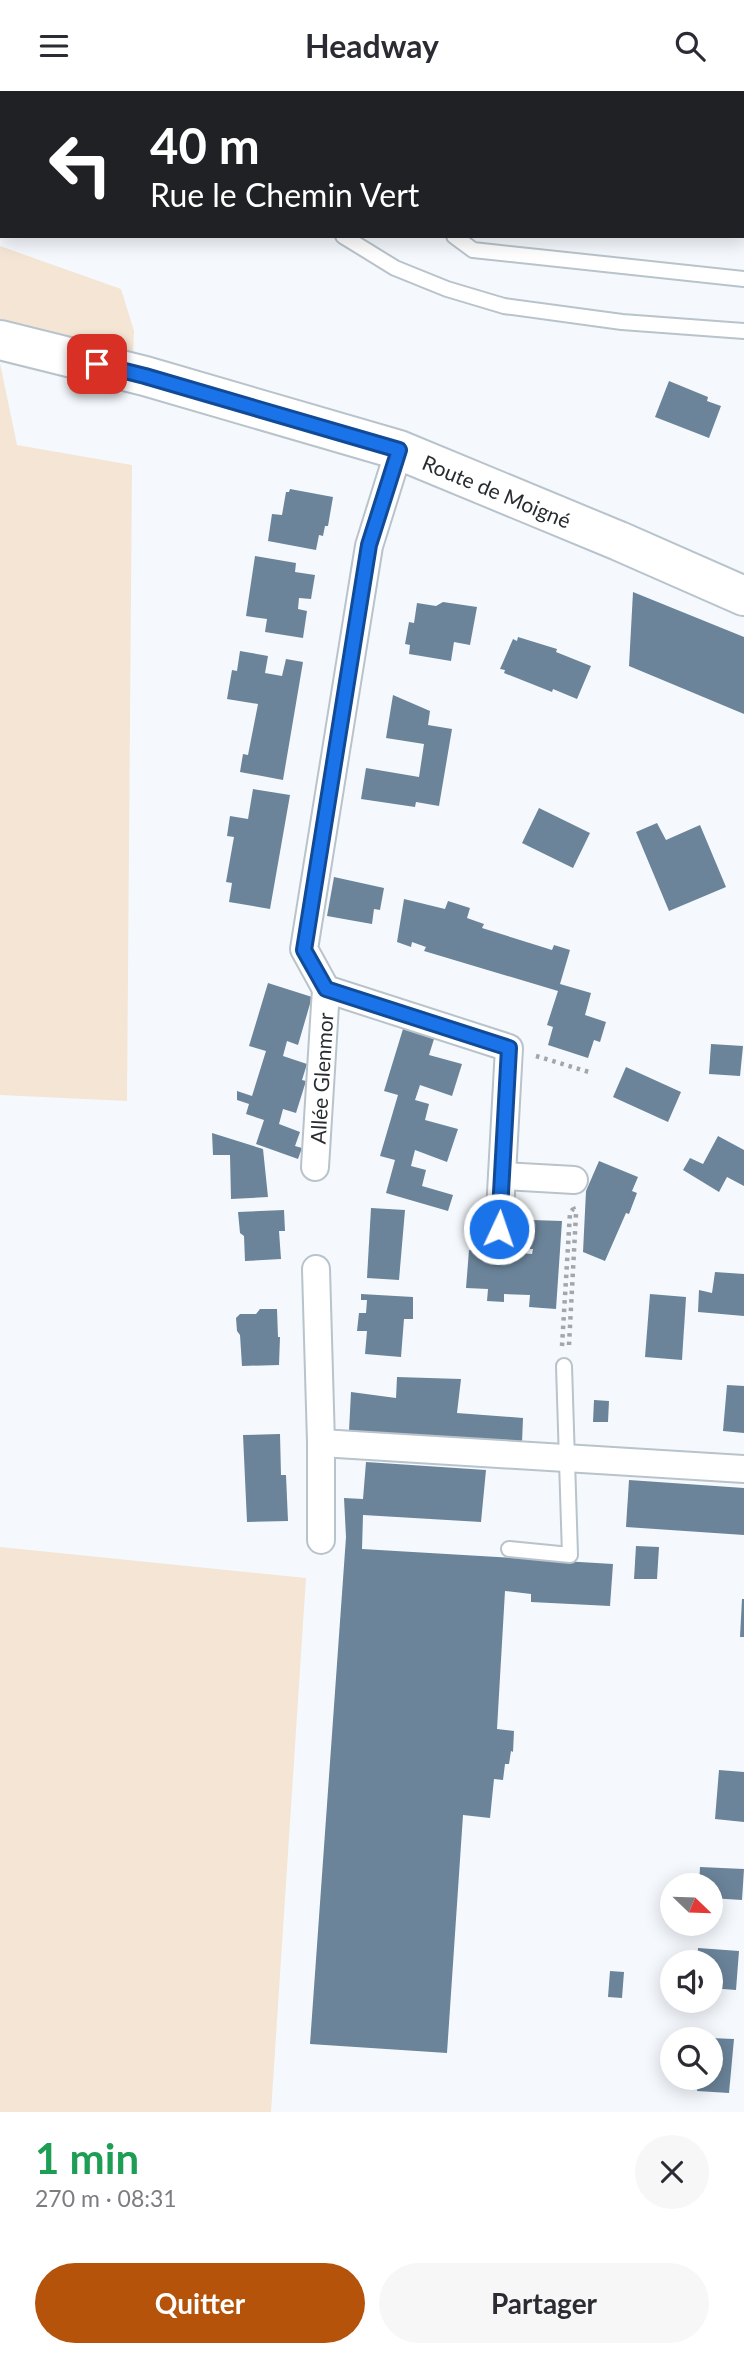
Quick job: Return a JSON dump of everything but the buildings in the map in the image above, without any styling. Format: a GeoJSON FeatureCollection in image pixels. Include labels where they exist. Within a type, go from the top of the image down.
{"type":"FeatureCollection","features":[{"type":"Feature","properties":{"kind":"street","name":"Route de Moigné"},"geometry":{"type":"LineString","coordinates":[[0,340],[145,376],[399,450],[744,596]]}},
{"type":"Feature","properties":{"kind":"street"},"geometry":{"type":"LineString","coordinates":[[399,450],[369,545],[304,950],[326,989],[509,1048],[499,1229]]}},
{"type":"Feature","properties":{"kind":"street","name":"Allée Glenmor"},"geometry":{"type":"LineString","coordinates":[[315,1167],[326,989]]}},
{"type":"Feature","properties":{"kind":"street"},"geometry":{"type":"LineString","coordinates":[[502,1176],[574,1180]]}},
{"type":"Feature","properties":{"kind":"street"},"geometry":{"type":"LineString","coordinates":[[316,1269],[321,1540]]}},
{"type":"Feature","properties":{"kind":"street"},"geometry":{"type":"LineString","coordinates":[[321,1443],[744,1469]]}},
{"type":"Feature","properties":{"kind":"lane"},"geometry":{"type":"LineString","coordinates":[[346,238],[395,268],[447,289],[504,306],[622,322],[744,331]]}},
{"type":"Feature","properties":{"kind":"lane"},"geometry":{"type":"LineString","coordinates":[[457,238],[473,250],[744,279]]}},
{"type":"Feature","properties":{"kind":"lane"},"geometry":{"type":"LineString","coordinates":[[509,1549],[570,1555],[564,1366]]}},
{"type":"Feature","properties":{"kind":"path"},"geometry":{"type":"LineString","coordinates":[[509,1048],[589,1072]]}},
{"type":"Feature","properties":{"kind":"path"},"geometry":{"type":"LineString","coordinates":[[564,1366],[561,1361],[574,1180]]}},
{"type":"Feature","properties":{"kind":"shaded area"},"geometry":{"type":"Polygon","coordinates":[[[0,246],[121,289],[134,331],[133,353],[0,321],[0,246]]]}},
{"type":"Feature","properties":{"kind":"shaded area"},"geometry":{"type":"Polygon","coordinates":[[[0,363],[17,445],[132,465],[127,1101],[0,1095],[0,363]]]}},
{"type":"Feature","properties":{"kind":"shaded area"},"geometry":{"type":"Polygon","coordinates":[[[0,1547],[306,1578],[271,2112],[0,2112],[0,1547]]]}},
{"type":"Feature","properties":{"kind":"route"},"geometry":{"type":"LineString","coordinates":[[97,364],[399,450],[369,545],[304,950],[326,989],[509,1048],[499,1229]]}}]}
